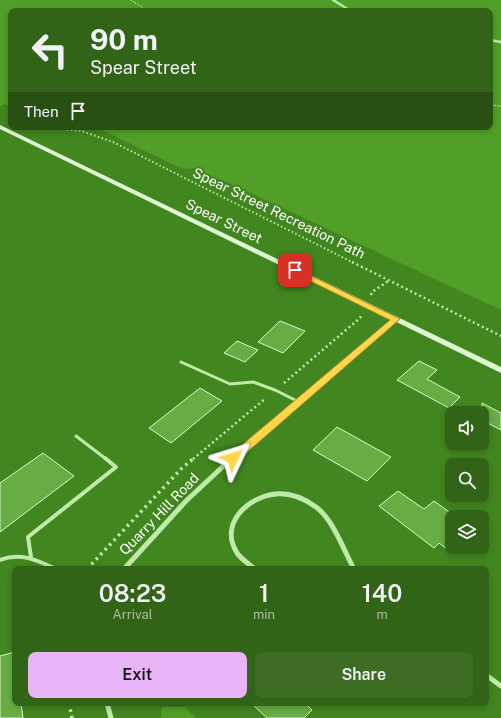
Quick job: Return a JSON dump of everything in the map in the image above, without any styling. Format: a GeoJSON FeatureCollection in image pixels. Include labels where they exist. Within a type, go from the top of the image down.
{"type":"FeatureCollection","features":[{"type":"Feature","properties":{"kind":"main road","name":"Spear Street"},"geometry":{"type":"LineString","coordinates":[[8,130],[501,370]]}},
{"type":"Feature","properties":{"kind":"street"},"geometry":{"type":"LineString","coordinates":[[333,0],[346,8]]}},
{"type":"Feature","properties":{"kind":"street","name":"Quarry Hill Road"},"geometry":{"type":"LineString","coordinates":[[126,566],[148,540],[200,486],[396,319]]}},
{"type":"Feature","properties":{"kind":"street"},"geometry":{"type":"LineString","coordinates":[[251,566],[242,560],[234,549],[230,536],[232,523],[237,512],[248,503],[260,496],[275,493],[290,494],[304,499],[317,507],[326,519],[352,566]]}},
{"type":"Feature","properties":{"kind":"street"},"geometry":{"type":"LineString","coordinates":[[489,677],[501,686]]}},
{"type":"Feature","properties":{"kind":"street"},"geometry":{"type":"LineString","coordinates":[[108,706],[111,718]]}},
{"type":"Feature","properties":{"kind":"lane"},"geometry":{"type":"LineString","coordinates":[[181,362],[230,384],[253,382],[276,390],[299,402]]}},
{"type":"Feature","properties":{"kind":"lane"},"geometry":{"type":"LineString","coordinates":[[30,557],[28,538],[116,466],[76,436]]}},
{"type":"Feature","properties":{"kind":"lane"},"geometry":{"type":"LineString","coordinates":[[0,560],[5,558],[30,557],[50,566]]}},
{"type":"Feature","properties":{"kind":"path"},"geometry":{"type":"LineString","coordinates":[[131,0],[143,8]]}},
{"type":"Feature","properties":{"kind":"path","name":"Spear Street Recreation Path"},"geometry":{"type":"LineString","coordinates":[[72,130],[82,131],[113,142],[390,279],[501,336]]}},
{"type":"Feature","properties":{"kind":"path"},"geometry":{"type":"LineString","coordinates":[[90,566],[182,468],[360,318],[372,292],[390,279]]}},
{"type":"Feature","properties":{"kind":"path"},"geometry":{"type":"LineString","coordinates":[[70,706],[72,718]]}},
{"type":"Feature","properties":{"kind":"green space"},"geometry":{"type":"Polygon","coordinates":[[[0,0],[501,0],[501,310],[229,183],[193,168],[187,169],[178,167],[102,130],[493,130],[493,8],[8,8],[8,106],[5,104],[0,106],[0,0]]]}},
{"type":"Feature","properties":{"kind":"green space"},"geometry":{"type":"Polygon","coordinates":[[[162,707],[185,707],[196,718],[161,718],[162,707]]]}},
{"type":"Feature","properties":{"kind":"building"},"geometry":{"type":"Polygon","coordinates":[[[280,321],[305,331],[283,353],[258,342],[280,321]]]}},
{"type":"Feature","properties":{"kind":"building"},"geometry":{"type":"Polygon","coordinates":[[[237,341],[258,350],[245,362],[224,353],[237,341]]]}},
{"type":"Feature","properties":{"kind":"building"},"geometry":{"type":"Polygon","coordinates":[[[419,361],[437,370],[427,379],[460,397],[451,406],[445,406],[397,380],[419,361]]]}},
{"type":"Feature","properties":{"kind":"building"},"geometry":{"type":"Polygon","coordinates":[[[200,388],[222,401],[171,443],[149,428],[200,388]]]}},
{"type":"Feature","properties":{"kind":"building"},"geometry":{"type":"Polygon","coordinates":[[[489,407],[501,413],[501,430],[489,424],[489,407]]]}},
{"type":"Feature","properties":{"kind":"building"},"geometry":{"type":"Polygon","coordinates":[[[337,427],[391,457],[367,481],[313,450],[337,427]]]}},
{"type":"Feature","properties":{"kind":"building"},"geometry":{"type":"Polygon","coordinates":[[[43,453],[74,476],[0,532],[0,483],[43,453]]]}},
{"type":"Feature","properties":{"kind":"building"},"geometry":{"type":"Polygon","coordinates":[[[398,491],[424,509],[434,501],[446,510],[445,510],[445,548],[439,543],[434,548],[379,506],[398,491]]]}},
{"type":"Feature","properties":{"kind":"building"},"geometry":{"type":"Polygon","coordinates":[[[12,653],[12,706],[21,706],[23,718],[0,718],[0,656],[12,653]]]}},
{"type":"Feature","properties":{"kind":"building"},"geometry":{"type":"Polygon","coordinates":[[[254,706],[308,706],[312,710],[304,718],[267,718],[254,706]]]}},
{"type":"Feature","properties":{"kind":"route"},"geometry":{"type":"LineString","coordinates":[[233,458],[396,319],[295,270]]}}]}
